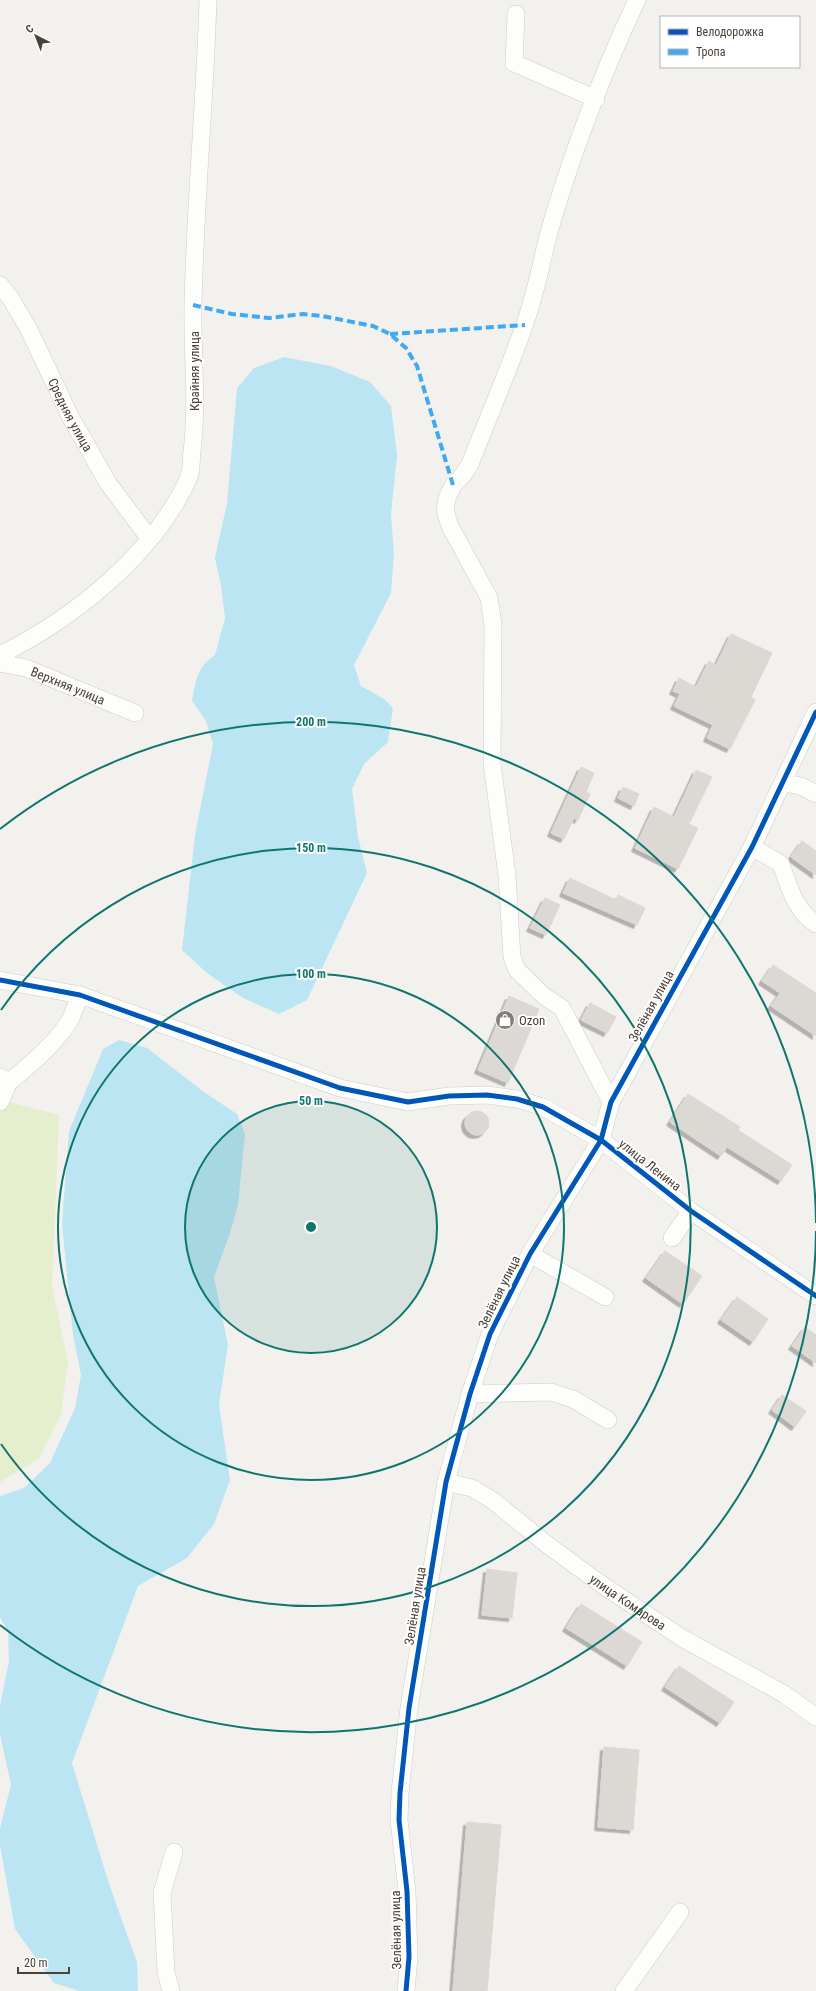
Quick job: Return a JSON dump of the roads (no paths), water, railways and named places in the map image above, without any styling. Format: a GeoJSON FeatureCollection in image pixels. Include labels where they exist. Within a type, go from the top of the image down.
{"type":"FeatureCollection","features":[{"type":"Feature","properties":{"kind":"street","name":"Крайняя улица"},"geometry":{"type":"LineString","coordinates":[[0,655],[30,640],[73,612],[125,566],[174,507],[190,474],[193,444],[193,305],[208,0]]}},
{"type":"Feature","properties":{"kind":"street"},"geometry":{"type":"LineString","coordinates":[[611,1102],[562,1008],[544,996],[517,970],[512,957],[507,875],[492,764],[493,625],[490,604],[489,598],[478,574],[450,526],[445,510],[447,498],[453,485],[463,475],[470,464],[525,325],[542,268],[554,214],[573,155],[637,0]]}},
{"type":"Feature","properties":{"kind":"street"},"geometry":{"type":"LineString","coordinates":[[516,14],[514,63],[596,99]]}},
{"type":"Feature","properties":{"kind":"street","name":"Средняя улица"},"geometry":{"type":"LineString","coordinates":[[0,285],[28,328],[71,418],[108,483],[149,538]]}},
{"type":"Feature","properties":{"kind":"street","name":"Верхняя улица"},"geometry":{"type":"LineString","coordinates":[[0,663],[26,668],[135,713]]}},
{"type":"Feature","properties":{"kind":"street","name":"Зелёная улица"},"geometry":{"type":"LineString","coordinates":[[406,1991],[409,1957],[407,1891],[399,1820],[400,1793],[409,1708],[446,1482],[470,1394],[490,1334],[530,1254],[601,1140],[611,1102],[752,847],[784,783],[816,712]]}},
{"type":"Feature","properties":{"kind":"street"},"geometry":{"type":"LineString","coordinates":[[784,783],[801,786],[816,794]]}},
{"type":"Feature","properties":{"kind":"street"},"geometry":{"type":"LineString","coordinates":[[752,847],[781,864],[792,898],[810,920],[816,924]]}},
{"type":"Feature","properties":{"kind":"street","name":"улица Ленина"},"geometry":{"type":"LineString","coordinates":[[0,980],[80,995],[340,1088],[408,1102],[449,1096],[487,1095],[517,1099],[543,1107],[601,1140],[691,1211],[816,1296]]}},
{"type":"Feature","properties":{"kind":"street"},"geometry":{"type":"LineString","coordinates":[[0,1102],[4,1079],[36,1060],[70,1019],[80,995]]}},
{"type":"Feature","properties":{"kind":"street"},"geometry":{"type":"LineString","coordinates":[[672,1238],[691,1211]]}},
{"type":"Feature","properties":{"kind":"street"},"geometry":{"type":"LineString","coordinates":[[530,1254],[604,1297]]}},
{"type":"Feature","properties":{"kind":"street"},"geometry":{"type":"LineString","coordinates":[[470,1394],[551,1392],[573,1399],[608,1420]]}},
{"type":"Feature","properties":{"kind":"street","name":"улица Комарова"},"geometry":{"type":"LineString","coordinates":[[446,1482],[472,1488],[492,1500],[549,1546],[601,1584],[682,1638],[784,1694],[816,1717]]}},
{"type":"Feature","properties":{"kind":"street"},"geometry":{"type":"LineString","coordinates":[[171,1991],[166,1972],[162,1894],[174,1852]]}},
{"type":"Feature","properties":{"kind":"street"},"geometry":{"type":"LineString","coordinates":[[624,1991],[680,1912]]}},
{"type":"Feature","properties":{"kind":"water"},"geometry":{"type":"Polygon","coordinates":[[[284,357],[331,366],[370,382],[391,406],[397,455],[391,514],[394,554],[391,593],[354,665],[361,686],[384,699],[393,708],[388,742],[364,764],[352,789],[358,837],[367,873],[307,1000],[279,1014],[243,998],[207,973],[182,950],[195,835],[213,744],[206,721],[192,701],[196,680],[201,669],[204,664],[215,655],[225,618],[221,586],[215,558],[227,503],[237,388],[254,368],[284,357]]]}},
{"type":"Feature","properties":{"kind":"water"},"geometry":{"type":"Polygon","coordinates":[[[119,1040],[147,1048],[204,1092],[237,1114],[245,1134],[238,1205],[229,1236],[214,1277],[228,1345],[219,1405],[230,1480],[214,1524],[187,1558],[138,1586],[72,1763],[109,1884],[137,1962],[138,1991],[79,1991],[54,1983],[15,1929],[0,1845],[0,1828],[11,1785],[0,1734],[0,1706],[9,1661],[8,1632],[0,1617],[0,1496],[24,1488],[50,1463],[75,1408],[81,1375],[73,1335],[62,1224],[69,1131],[103,1049],[119,1040]]]}},
{"type":"Feature","properties":{"kind":"place","name":"Ozon"},"geometry":{"type":"Point","coordinates":[505,1020]}}]}
